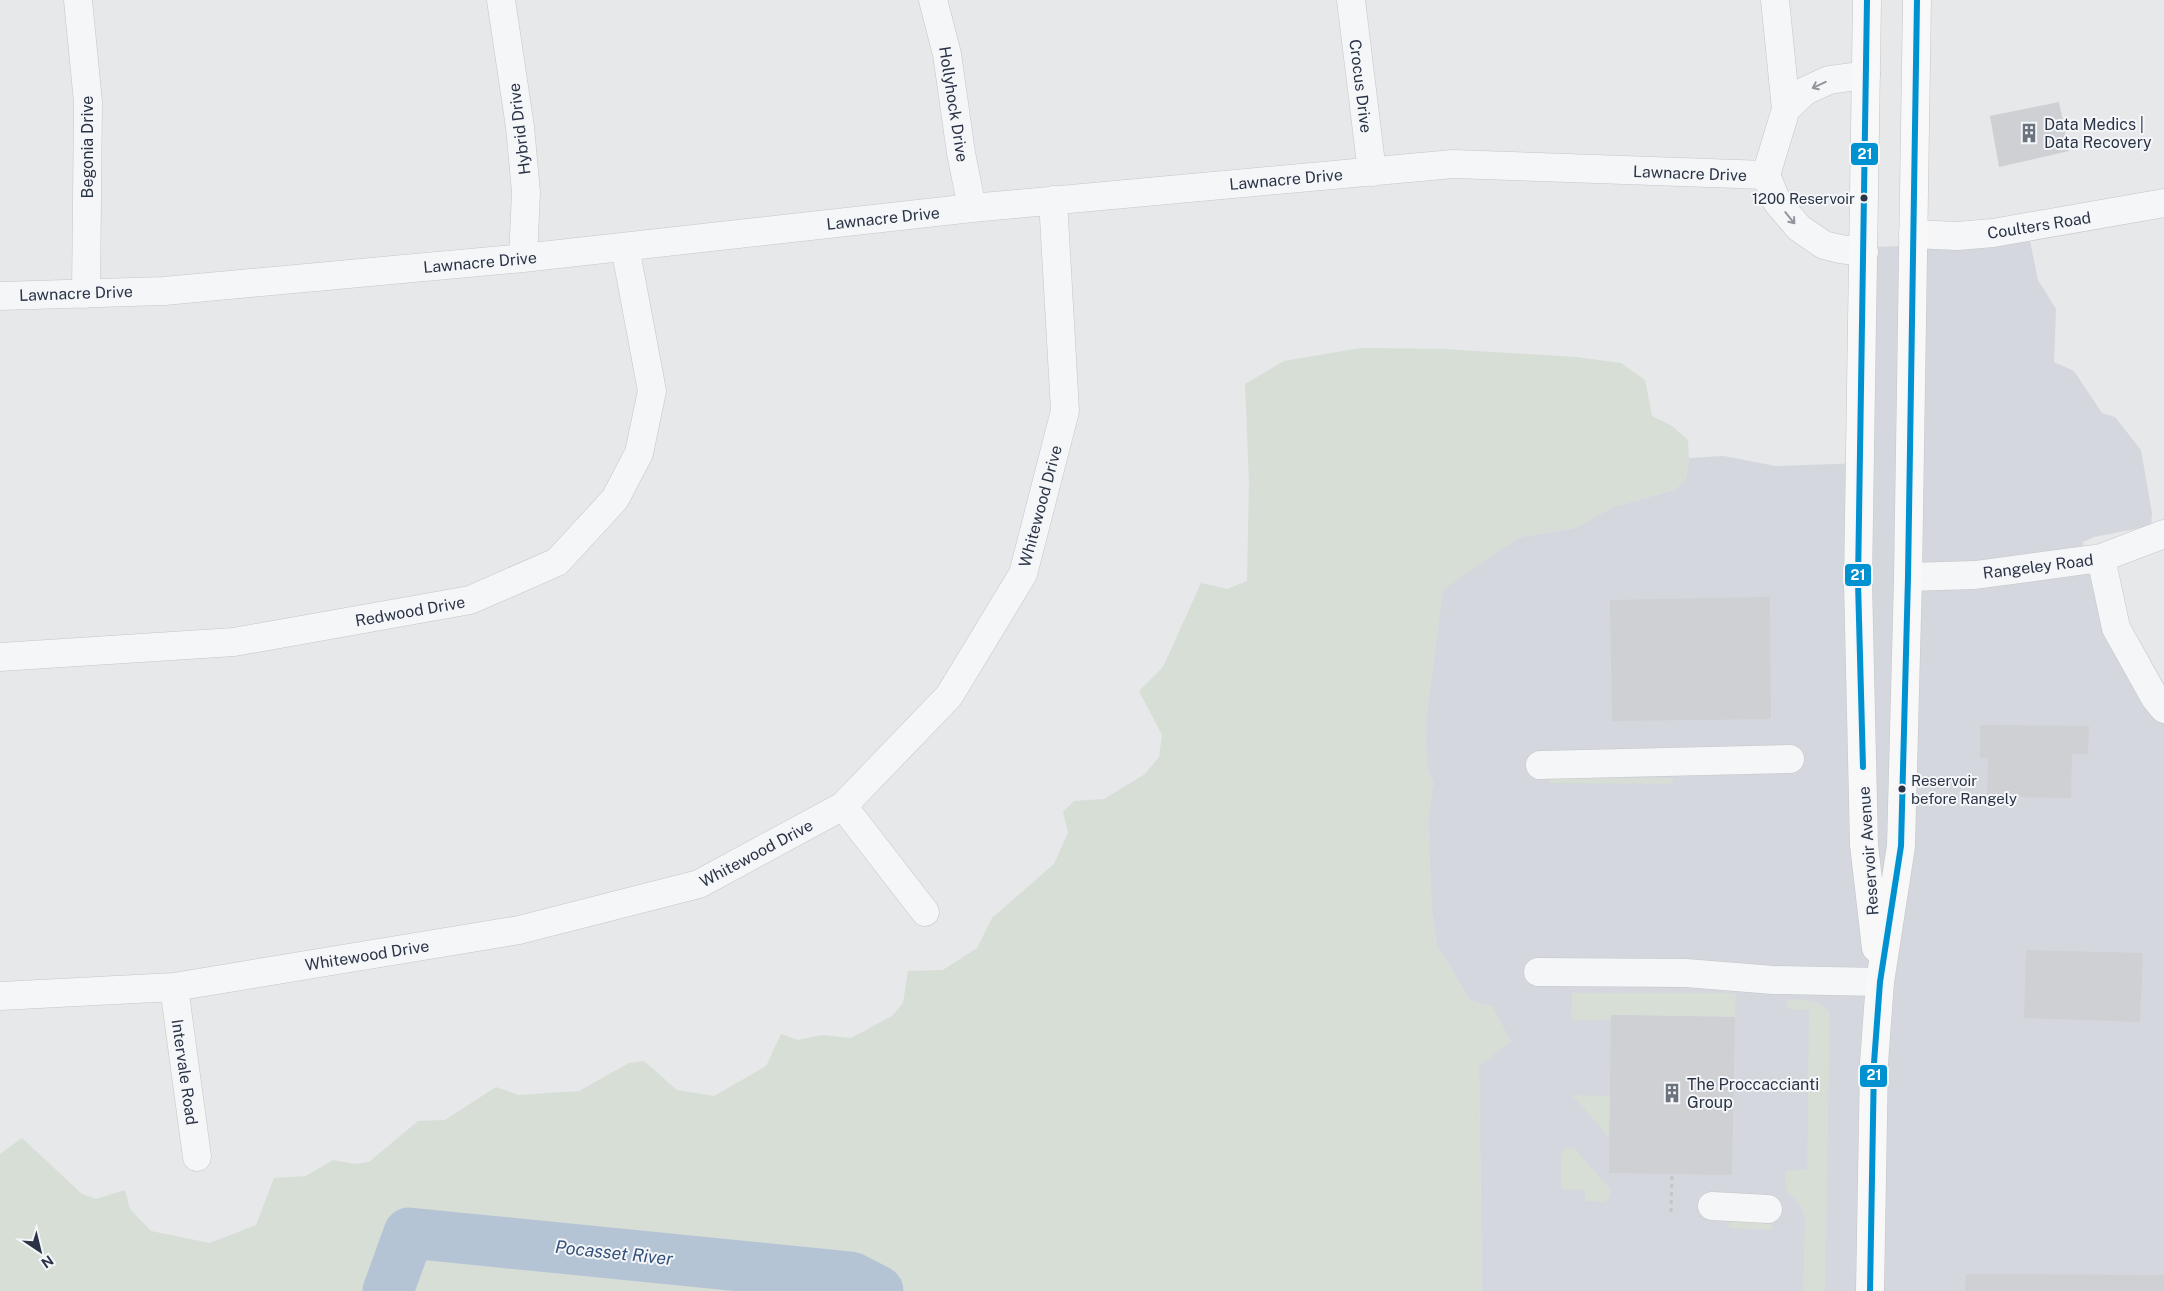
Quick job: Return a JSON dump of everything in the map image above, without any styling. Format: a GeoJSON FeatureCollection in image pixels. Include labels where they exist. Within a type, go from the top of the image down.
{"type":"FeatureCollection","features":[{"type":"Feature","properties":{"kind":"main road","name":"Reservoir Avenue"},"geometry":{"type":"LineString","coordinates":[[1867,0],[1859,602],[1864,845],[1880,982]]}},
{"type":"Feature","properties":{"kind":"main road","name":"Reservoir Avenue"},"geometry":{"type":"LineString","coordinates":[[1870,1291],[1874,1062],[1880,982],[1901,846],[1908,577],[1917,0]]}},
{"type":"Feature","properties":{"kind":"street","name":"Begonia Drive"},"geometry":{"type":"LineString","coordinates":[[78,0],[88,102],[86,294]]}},
{"type":"Feature","properties":{"kind":"street","name":"Hybrid Drive"},"geometry":{"type":"LineString","coordinates":[[501,0],[520,127],[526,192],[523,258]]}},
{"type":"Feature","properties":{"kind":"street","name":"Hollyhock Drive"},"geometry":{"type":"LineString","coordinates":[[933,0],[948,54],[960,154],[972,208]]}},
{"type":"Feature","properties":{"kind":"street","name":"Crocus Drive"},"geometry":{"type":"LineString","coordinates":[[1351,0],[1372,172]]}},
{"type":"Feature","properties":{"kind":"street"},"geometry":{"type":"LineString","coordinates":[[1775,0],[1786,109]]}},
{"type":"Feature","properties":{"kind":"street"},"geometry":{"type":"LineString","coordinates":[[1786,109],[1805,92],[1829,80],[1866,75]]}},
{"type":"Feature","properties":{"kind":"street","name":"Lawnacre Drive"},"geometry":{"type":"LineString","coordinates":[[1786,109],[1766,176],[1777,202],[1799,228],[1824,245],[1864,252]]}},
{"type":"Feature","properties":{"kind":"street","name":"Lawnacre Drive"},"geometry":{"type":"LineString","coordinates":[[0,296],[164,290],[523,258],[972,208],[1452,164],[1766,176]]}},
{"type":"Feature","properties":{"kind":"street","name":"Whitewood Drive"},"geometry":{"type":"LineString","coordinates":[[0,996],[174,987],[519,930],[699,884],[843,806],[949,696],[1022,574],[1065,411],[1053,200]]}},
{"type":"Feature","properties":{"kind":"street","name":"Coulters Road"},"geometry":{"type":"LineString","coordinates":[[1913,234],[1957,236],[1993,233],[2164,203]]}},
{"type":"Feature","properties":{"kind":"street","name":"Redwood Drive"},"geometry":{"type":"LineString","coordinates":[[0,657],[234,642],[470,600],[558,562],[615,499],[639,453],[652,391],[624,247]]}},
{"type":"Feature","properties":{"kind":"street","name":"Rangeley Road"},"geometry":{"type":"LineString","coordinates":[[1908,577],[1976,575],[2101,558],[2164,534]]}},
{"type":"Feature","properties":{"kind":"street"},"geometry":{"type":"LineString","coordinates":[[2101,558],[2116,628],[2155,698],[2164,709]]}},
{"type":"Feature","properties":{"kind":"street"},"geometry":{"type":"LineString","coordinates":[[1540,765],[1790,759]]}},
{"type":"Feature","properties":{"kind":"street"},"geometry":{"type":"LineString","coordinates":[[843,806],[925,912]]}},
{"type":"Feature","properties":{"kind":"street"},"geometry":{"type":"LineString","coordinates":[[1538,972],[1686,973],[1773,980],[1880,982]]}},
{"type":"Feature","properties":{"kind":"street","name":"Intervale Road"},"geometry":{"type":"LineString","coordinates":[[174,987],[197,1157]]}},
{"type":"Feature","properties":{"kind":"street"},"geometry":{"type":"LineString","coordinates":[[1712,1206],[1768,1209]]}},
{"type":"Feature","properties":{"kind":"path"},"geometry":{"type":"LineString","coordinates":[[1671,1212],[1672,1174]]}},
{"type":"Feature","properties":{"kind":"shaded area"},"geometry":{"type":"Polygon","coordinates":[[[2025,217],[2038,280],[2056,309],[2054,362],[2074,371],[2102,413],[2115,417],[2141,450],[2152,513],[2151,526],[2094,537],[2083,542],[2085,553],[2164,710],[2164,1291],[1482,1291],[1479,1067],[1493,1007],[1471,1001],[1437,946],[1432,914],[1428,823],[1433,782],[1427,768],[1425,726],[1443,589],[1519,537],[1574,528],[1613,507],[1674,490],[1686,478],[1689,458],[1724,456],[1775,466],[1863,463],[1871,247],[1903,246],[2025,217]]]}},
{"type":"Feature","properties":{"kind":"shaded area"},"geometry":{"type":"Polygon","coordinates":[[[1360,348],[1443,349],[1576,357],[1621,363],[1645,380],[1652,416],[1672,426],[1688,440],[1689,458],[1686,478],[1674,490],[1613,507],[1574,528],[1519,537],[1443,590],[1425,726],[1427,768],[1433,782],[1428,823],[1432,914],[1437,946],[1471,1001],[1493,1007],[1511,1041],[1479,1067],[1482,1291],[0,1291],[0,1154],[22,1138],[82,1194],[96,1199],[125,1190],[130,1209],[151,1231],[210,1243],[256,1225],[274,1178],[306,1176],[333,1160],[355,1164],[369,1162],[418,1121],[445,1120],[496,1087],[519,1095],[579,1091],[629,1063],[644,1061],[677,1090],[714,1096],[766,1066],[781,1034],[798,1040],[822,1035],[851,1038],[892,1016],[903,1003],[908,971],[943,970],[977,948],[992,918],[1054,864],[1068,833],[1063,812],[1074,801],[1104,799],[1145,774],[1159,757],[1162,735],[1139,691],[1163,667],[1201,583],[1227,589],[1247,581],[1249,482],[1245,384],[1284,361],[1360,348]]]}},
{"type":"Feature","properties":{"kind":"shaded area"},"geometry":{"type":"Polygon","coordinates":[[[1551,777],[1672,778],[1674,781],[1672,784],[1551,783],[1548,779],[1551,777]]]}},
{"type":"Feature","properties":{"kind":"shaded area"},"geometry":{"type":"Polygon","coordinates":[[[1572,993],[1736,993],[1735,1017],[1612,1015],[1611,1020],[1571,1020],[1572,993]]]}},
{"type":"Feature","properties":{"kind":"shaded area"},"geometry":{"type":"Polygon","coordinates":[[[1790,999],[1807,1000],[1817,1003],[1830,1012],[1825,1291],[1803,1291],[1805,1218],[1800,1204],[1786,1190],[1785,1171],[1807,1169],[1809,1010],[1790,1009],[1786,1006],[1786,1002],[1790,999]]]}},
{"type":"Feature","properties":{"kind":"shaded area"},"geometry":{"type":"Polygon","coordinates":[[[1572,1095],[1610,1096],[1609,1137],[1572,1095]]]}},
{"type":"Feature","properties":{"kind":"shaded area"},"geometry":{"type":"Polygon","coordinates":[[[1566,1147],[1575,1149],[1611,1190],[1609,1198],[1604,1202],[1585,1201],[1585,1189],[1561,1190],[1561,1156],[1566,1147]]]}},
{"type":"Feature","properties":{"kind":"shaded area"},"geometry":{"type":"Polygon","coordinates":[[[1731,1221],[1770,1224],[1773,1227],[1770,1230],[1730,1228],[1728,1225],[1731,1221]]]}},
{"type":"Feature","properties":{"kind":"building","name":"Data Medics | Data Recovery"},"geometry":{"type":"Polygon","coordinates":[[[2059,102],[2069,151],[1999,167],[1990,116],[2059,102]]]}},
{"type":"Feature","properties":{"kind":"building"},"geometry":{"type":"Polygon","coordinates":[[[1770,597],[1771,719],[1612,721],[1610,600],[1770,597]]]}},
{"type":"Feature","properties":{"kind":"building"},"geometry":{"type":"Polygon","coordinates":[[[1980,725],[2089,726],[2088,754],[2072,754],[2071,798],[1987,797],[1988,758],[1980,758],[1980,725]]]}},
{"type":"Feature","properties":{"kind":"building"},"geometry":{"type":"Polygon","coordinates":[[[2026,950],[2143,953],[2140,1022],[2024,1018],[2026,950]]]}},
{"type":"Feature","properties":{"kind":"building","name":"The Proccaccianti Group"},"geometry":{"type":"Polygon","coordinates":[[[1611,1015],[1735,1017],[1732,1175],[1609,1173],[1611,1015]]]}},
{"type":"Feature","properties":{"kind":"building"},"geometry":{"type":"Polygon","coordinates":[[[1966,1274],[2164,1275],[2164,1291],[1965,1291],[1966,1274]]]}},
{"type":"Feature","properties":{"kind":"waterway","name":"Pocasset River"},"geometry":{"type":"LineString","coordinates":[[388,1291],[409,1233],[851,1277],[878,1291]]}},
{"type":"Feature","properties":{"kind":"transit line","name":"21"},"geometry":{"type":"LineString","coordinates":[[1863,767],[1858,582],[1867,0]]}},
{"type":"Feature","properties":{"kind":"transit line","name":"21"},"geometry":{"type":"LineString","coordinates":[[1870,1291],[1874,1063],[1880,982],[1901,846],[1908,577],[1917,0]]}},
{"type":"Feature","properties":{"kind":"place","name":"Data Medics | Data Recovery"},"geometry":{"type":"Point","coordinates":[2029,133]}},
{"type":"Feature","properties":{"kind":"place","name":"1200 Reservoir"},"geometry":{"type":"Point","coordinates":[1864,198]}},
{"type":"Feature","properties":{"kind":"place","name":"Reservoir before Rangely"},"geometry":{"type":"Point","coordinates":[1902,789]}},
{"type":"Feature","properties":{"kind":"place","name":"The Proccaccianti Group"},"geometry":{"type":"Point","coordinates":[1672,1093]}}]}
